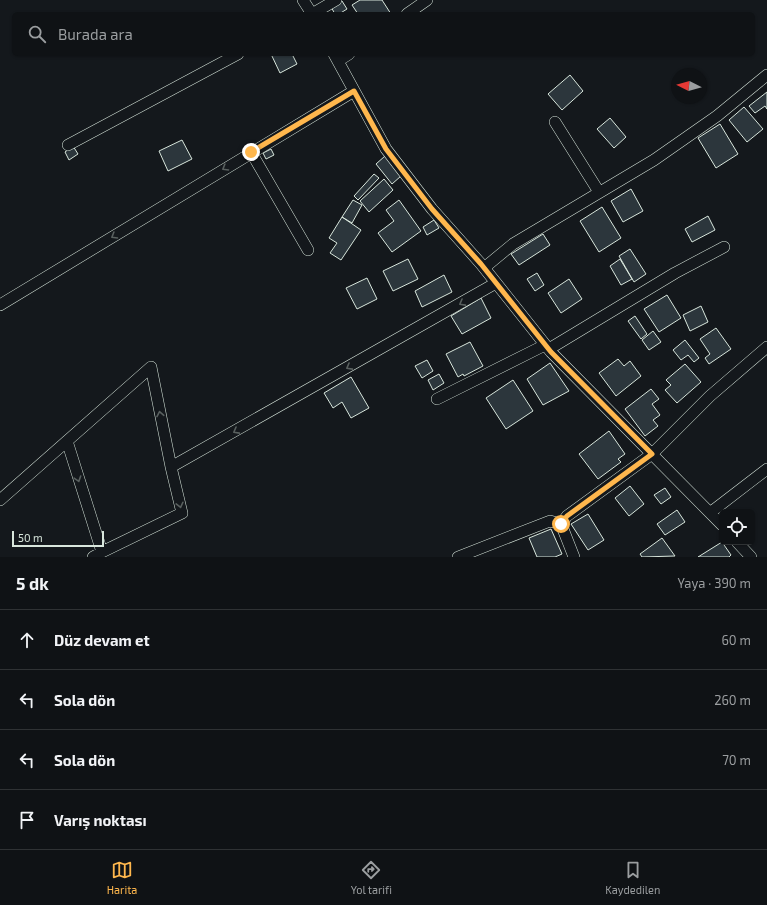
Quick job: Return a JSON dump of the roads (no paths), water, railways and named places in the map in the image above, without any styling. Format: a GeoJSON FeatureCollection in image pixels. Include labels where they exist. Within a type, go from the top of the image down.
{"type":"FeatureCollection","features":[{"type":"Feature","properties":{"kind":"street"},"geometry":{"type":"LineString","coordinates":[[303,0],[311,12]]}},
{"type":"Feature","properties":{"kind":"street"},"geometry":{"type":"LineString","coordinates":[[315,12],[336,0]]}},
{"type":"Feature","properties":{"kind":"street"},"geometry":{"type":"LineString","coordinates":[[410,12],[427,0]]}},
{"type":"Feature","properties":{"kind":"street"},"geometry":{"type":"LineString","coordinates":[[68,145],[234,56]]}},
{"type":"Feature","properties":{"kind":"street"},"geometry":{"type":"LineString","coordinates":[[336,58],[386,149],[432,209],[484,268],[547,347],[719,521]]}},
{"type":"Feature","properties":{"kind":"street"},"geometry":{"type":"LineString","coordinates":[[484,268],[513,244],[654,160],[717,116],[767,75]]}},
{"type":"Feature","properties":{"kind":"street"},"geometry":{"type":"LineString","coordinates":[[0,305],[354,91]]}},
{"type":"Feature","properties":{"kind":"street"},"geometry":{"type":"LineString","coordinates":[[555,122],[599,192]]}},
{"type":"Feature","properties":{"kind":"street"},"geometry":{"type":"LineString","coordinates":[[251,152],[308,250]]}},
{"type":"Feature","properties":{"kind":"street"},"geometry":{"type":"LineString","coordinates":[[438,399],[547,347],[675,273],[724,247]]}},
{"type":"Feature","properties":{"kind":"street"},"geometry":{"type":"LineString","coordinates":[[171,468],[496,283]]}},
{"type":"Feature","properties":{"kind":"street"},"geometry":{"type":"LineString","coordinates":[[561,524],[567,516],[652,454],[710,396],[767,348]]}},
{"type":"Feature","properties":{"kind":"street"},"geometry":{"type":"LineString","coordinates":[[0,500],[151,367],[171,468],[182,513],[97,555],[67,442]]}},
{"type":"Feature","properties":{"kind":"street"},"geometry":{"type":"LineString","coordinates":[[711,512],[767,469]]}},
{"type":"Feature","properties":{"kind":"street"},"geometry":{"type":"LineString","coordinates":[[458,557],[550,521],[561,524]]}},
{"type":"Feature","properties":{"kind":"street"},"geometry":{"type":"LineString","coordinates":[[561,524],[574,557]]}},
{"type":"Feature","properties":{"kind":"street"},"geometry":{"type":"LineString","coordinates":[[741,545],[751,557]]}}]}
